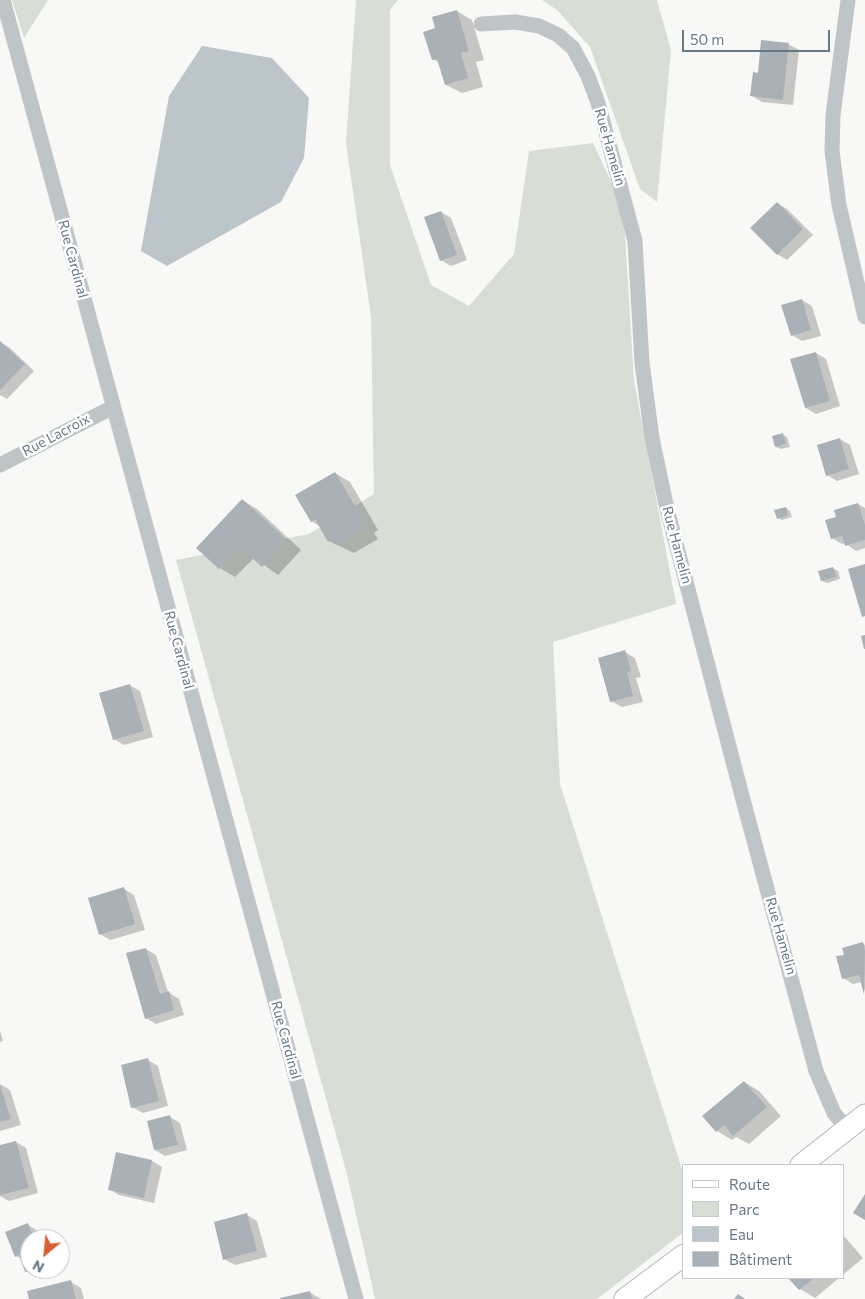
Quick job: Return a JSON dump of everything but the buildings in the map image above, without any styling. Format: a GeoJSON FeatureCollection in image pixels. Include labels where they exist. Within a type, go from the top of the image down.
{"type":"FeatureCollection","features":[{"type":"Feature","properties":{"kind":"street","name":"Rue Cardinal"},"geometry":{"type":"LineString","coordinates":[[3,0],[356,1299]]}},
{"type":"Feature","properties":{"kind":"street"},"geometry":{"type":"LineString","coordinates":[[848,0],[833,115],[832,151],[838,205],[863,300],[865,317]]}},
{"type":"Feature","properties":{"kind":"street","name":"Rue Hamelin"},"geometry":{"type":"LineString","coordinates":[[481,24],[515,22],[539,26],[558,35],[573,48],[588,76],[598,104],[635,241],[642,363],[652,438],[667,509],[816,1071],[834,1113],[847,1129]]}},
{"type":"Feature","properties":{"kind":"street","name":"Rue Lacroix"},"geometry":{"type":"LineString","coordinates":[[0,465],[113,407]]}},
{"type":"Feature","properties":{"kind":"street"},"geometry":{"type":"LineString","coordinates":[[802,1164],[865,1115]]}},
{"type":"Feature","properties":{"kind":"street"},"geometry":{"type":"LineString","coordinates":[[625,1299],[682,1256]]}},
{"type":"Feature","properties":{"kind":"green space"},"geometry":{"type":"Polygon","coordinates":[[[12,0],[48,0],[24,38],[12,0]]]}},
{"type":"Feature","properties":{"kind":"green space"},"geometry":{"type":"Polygon","coordinates":[[[356,0],[398,0],[390,10],[390,165],[431,285],[469,306],[514,254],[529,151],[593,143],[617,194],[625,235],[634,381],[676,604],[553,642],[560,784],[682,1170],[682,1234],[597,1299],[375,1299],[347,1174],[176,560],[309,534],[374,494],[371,317],[346,143],[356,0]]]}},
{"type":"Feature","properties":{"kind":"green space"},"geometry":{"type":"Polygon","coordinates":[[[542,0],[657,0],[671,50],[657,202],[640,189],[590,47],[557,10],[542,0]]]}},
{"type":"Feature","properties":{"kind":"water"},"geometry":{"type":"Polygon","coordinates":[[[202,46],[272,58],[309,98],[304,158],[281,202],[167,266],[141,251],[169,96],[202,46]]]}}]}
